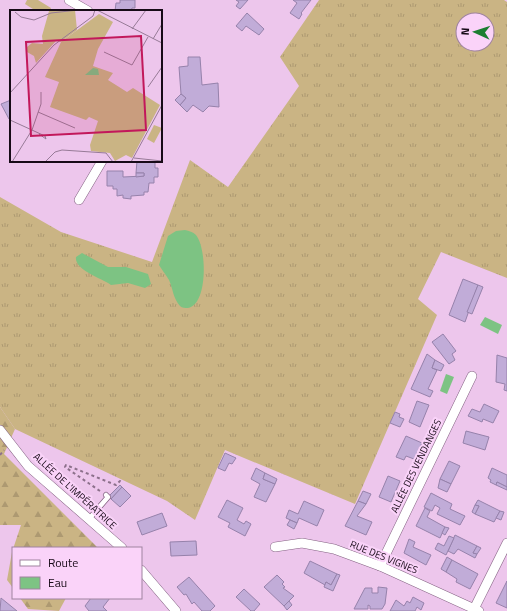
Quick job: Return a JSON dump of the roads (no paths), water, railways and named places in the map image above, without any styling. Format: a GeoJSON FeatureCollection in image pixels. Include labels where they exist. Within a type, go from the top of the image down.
{"type":"FeatureCollection","features":[{"type":"Feature","properties":{"kind":"street"},"geometry":{"type":"LineString","coordinates":[[69,0],[86,10]]}},
{"type":"Feature","properties":{"kind":"street"},"geometry":{"type":"LineString","coordinates":[[79,200],[101,162]]}},
{"type":"Feature","properties":{"kind":"street","name":"ALLÉE DES VENDANGES"},"geometry":{"type":"LineString","coordinates":[[380,566],[472,376]]}},
{"type":"Feature","properties":{"kind":"street","name":"ALLÉE DE L'IMPÉRATRICE"},"geometry":{"type":"LineString","coordinates":[[0,430],[28,466],[121,547]]}},
{"type":"Feature","properties":{"kind":"street","name":"RUE DES VIGNES"},"geometry":{"type":"LineString","coordinates":[[275,547],[302,543],[334,549],[380,566],[476,610]]}},
{"type":"Feature","properties":{"kind":"street"},"geometry":{"type":"LineString","coordinates":[[476,610],[507,543]]}},
{"type":"Feature","properties":{"kind":"street"},"geometry":{"type":"LineString","coordinates":[[494,572],[507,560]]}},
{"type":"Feature","properties":{"kind":"street"},"geometry":{"type":"LineString","coordinates":[[142,571],[176,611]]}},
{"type":"Feature","properties":{"kind":"lane"},"geometry":{"type":"LineString","coordinates":[[89,519],[108,497],[106,495]]}},
{"type":"Feature","properties":{"kind":"water"},"geometry":{"type":"Polygon","coordinates":[[[185,230],[196,235],[200,242],[204,263],[204,275],[199,297],[195,305],[188,308],[180,306],[174,297],[169,280],[159,265],[168,236],[176,231],[185,230]]]}},
{"type":"Feature","properties":{"kind":"water"},"geometry":{"type":"Polygon","coordinates":[[[82,253],[108,267],[126,267],[148,274],[151,284],[145,288],[128,283],[111,285],[79,266],[76,257],[82,253]]]}},
{"type":"Feature","properties":{"kind":"water"},"geometry":{"type":"Polygon","coordinates":[[[485,317],[502,325],[498,334],[480,325],[485,317]]]}},
{"type":"Feature","properties":{"kind":"water"},"geometry":{"type":"Polygon","coordinates":[[[446,374],[454,377],[447,394],[440,391],[446,374]]]}}]}
